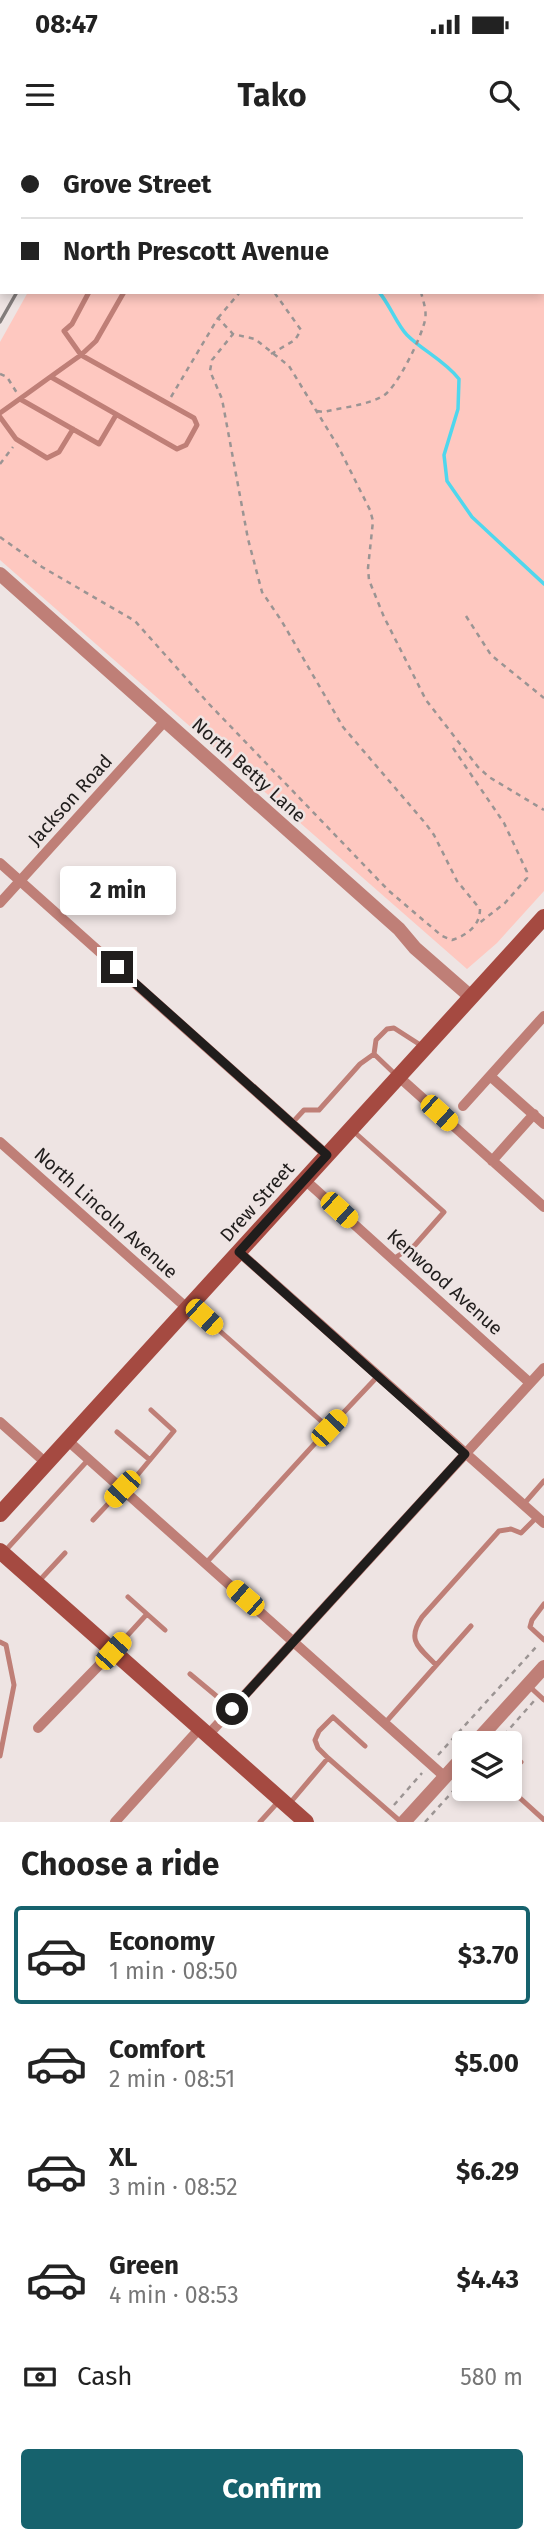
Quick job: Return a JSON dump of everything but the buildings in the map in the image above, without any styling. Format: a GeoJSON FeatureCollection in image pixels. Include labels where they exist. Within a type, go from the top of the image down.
{"type":"FeatureCollection","features":[{"type":"Feature","properties":{"kind":"main road","name":"Drew Street"},"geometry":{"type":"LineString","coordinates":[[0,1514],[471,998],[541,928]]}},
{"type":"Feature","properties":{"kind":"main road"},"geometry":{"type":"LineString","coordinates":[[2,1552],[306,1822]]}},
{"type":"Feature","properties":{"kind":"street","name":"North Betty Lane"},"geometry":{"type":"LineString","coordinates":[[0,574],[399,929],[415,948],[471,998]]}},
{"type":"Feature","properties":{"kind":"street","name":"Jackson Road"},"geometry":{"type":"LineString","coordinates":[[0,903],[165,721]]}},
{"type":"Feature","properties":{"kind":"street"},"geometry":{"type":"LineString","coordinates":[[0,863],[327,1155]]}},
{"type":"Feature","properties":{"kind":"street"},"geometry":{"type":"LineString","coordinates":[[463,1106],[543,1020]]}},
{"type":"Feature","properties":{"kind":"street"},"geometry":{"type":"LineString","coordinates":[[490,1076],[544,1124]]}},
{"type":"Feature","properties":{"kind":"street"},"geometry":{"type":"LineString","coordinates":[[399,1077],[544,1208]]}},
{"type":"Feature","properties":{"kind":"street"},"geometry":{"type":"LineString","coordinates":[[492,1161],[534,1114]]}},
{"type":"Feature","properties":{"kind":"street","name":"North Lincoln Avenue"},"geometry":{"type":"LineString","coordinates":[[0,1142],[188,1310]]}},
{"type":"Feature","properties":{"kind":"street","name":"Kenwood Avenue"},"geometry":{"type":"LineString","coordinates":[[305,1180],[530,1383]]}},
{"type":"Feature","properties":{"kind":"street"},"geometry":{"type":"LineString","coordinates":[[239,1252],[540,1520]]}},
{"type":"Feature","properties":{"kind":"street"},"geometry":{"type":"LineString","coordinates":[[115,1822],[204,1732],[232,1709],[544,1368]]}},
{"type":"Feature","properties":{"kind":"street"},"geometry":{"type":"LineString","coordinates":[[0,1422],[46,1463]]}},
{"type":"Feature","properties":{"kind":"street"},"geometry":{"type":"LineString","coordinates":[[67,1440],[445,1777]]}},
{"type":"Feature","properties":{"kind":"street"},"geometry":{"type":"LineString","coordinates":[[38,1728],[113,1651]]}},
{"type":"Feature","properties":{"kind":"street"},"geometry":{"type":"LineString","coordinates":[[487,1730],[544,1667]]}},
{"type":"Feature","properties":{"kind":"street"},"geometry":{"type":"LineString","coordinates":[[403,1822],[452,1769]]}},
{"type":"Feature","properties":{"kind":"lane"},"geometry":{"type":"LineString","coordinates":[[51,377],[177,449],[186,445],[197,425],[194,418],[81,355],[64,331],[72,324],[88,294]]}},
{"type":"Feature","properties":{"kind":"lane"},"geometry":{"type":"LineString","coordinates":[[73,429],[59,452],[47,458],[16,439],[0,415],[96,341],[123,294]]}},
{"type":"Feature","properties":{"kind":"lane"},"geometry":{"type":"LineString","coordinates":[[20,399],[99,444],[116,415]]}},
{"type":"Feature","properties":{"kind":"lane"},"geometry":{"type":"LineString","coordinates":[[292,1123],[304,1110],[319,1110],[360,1064],[374,1054],[376,1040],[387,1030],[394,1028],[425,1048]]}},
{"type":"Feature","properties":{"kind":"lane"},"geometry":{"type":"LineString","coordinates":[[374,1054],[399,1077]]}},
{"type":"Feature","properties":{"kind":"lane"},"geometry":{"type":"LineString","coordinates":[[351,1129],[444,1212],[415,1245],[393,1259]]}},
{"type":"Feature","properties":{"kind":"lane"},"geometry":{"type":"LineString","coordinates":[[188,1310],[204,1317],[329,1428]]}},
{"type":"Feature","properties":{"kind":"lane"},"geometry":{"type":"LineString","coordinates":[[206,1564],[378,1376]]}},
{"type":"Feature","properties":{"kind":"lane"},"geometry":{"type":"LineString","coordinates":[[93,1520],[174,1431],[151,1410]]}},
{"type":"Feature","properties":{"kind":"lane"},"geometry":{"type":"LineString","coordinates":[[117,1432],[150,1460]]}},
{"type":"Feature","properties":{"kind":"lane"},"geometry":{"type":"LineString","coordinates":[[2,1552],[88,1459]]}},
{"type":"Feature","properties":{"kind":"lane"},"geometry":{"type":"LineString","coordinates":[[523,1505],[544,1481]]}},
{"type":"Feature","properties":{"kind":"lane"},"geometry":{"type":"LineString","coordinates":[[436,1665],[415,1643],[414,1629],[422,1617],[499,1531],[511,1529],[521,1533],[540,1520]]}},
{"type":"Feature","properties":{"kind":"lane"},"geometry":{"type":"LineString","coordinates":[[37,1583],[65,1553]]}},
{"type":"Feature","properties":{"kind":"lane"},"geometry":{"type":"LineString","coordinates":[[128,1597],[165,1630]]}},
{"type":"Feature","properties":{"kind":"lane"},"geometry":{"type":"LineString","coordinates":[[544,1604],[530,1627],[544,1640]]}},
{"type":"Feature","properties":{"kind":"lane"},"geometry":{"type":"LineString","coordinates":[[113,1651],[147,1614]]}},
{"type":"Feature","properties":{"kind":"lane"},"geometry":{"type":"LineString","coordinates":[[385,1723],[471,1626]]}},
{"type":"Feature","properties":{"kind":"lane"},"geometry":{"type":"LineString","coordinates":[[0,1642],[6,1645],[14,1685],[5,1742],[0,1756]]}},
{"type":"Feature","properties":{"kind":"lane"},"geometry":{"type":"LineString","coordinates":[[190,1674],[232,1709]]}},
{"type":"Feature","properties":{"kind":"lane"},"geometry":{"type":"LineString","coordinates":[[527,1685],[542,1698]]}},
{"type":"Feature","properties":{"kind":"lane"},"geometry":{"type":"LineString","coordinates":[[0,1703],[9,1705]]}},
{"type":"Feature","properties":{"kind":"lane"},"geometry":{"type":"LineString","coordinates":[[365,1746],[332,1717],[319,1731],[315,1740],[318,1748],[328,1758],[403,1822]]}},
{"type":"Feature","properties":{"kind":"lane"},"geometry":{"type":"LineString","coordinates":[[261,1822],[328,1758]]}},
{"type":"Feature","properties":{"kind":"lane"},"geometry":{"type":"LineString","coordinates":[[522,1800],[544,1820]]}},
{"type":"Feature","properties":{"kind":"path"},"geometry":{"type":"LineString","coordinates":[[167,402],[218,318],[238,294]]}},
{"type":"Feature","properties":{"kind":"path"},"geometry":{"type":"LineString","coordinates":[[271,354],[295,340],[301,330],[275,294]]}},
{"type":"Feature","properties":{"kind":"path"},"geometry":{"type":"LineString","coordinates":[[317,411],[324,412],[371,402],[387,394],[398,381],[426,316],[422,294]]}},
{"type":"Feature","properties":{"kind":"path"},"geometry":{"type":"LineString","coordinates":[[218,318],[233,334],[255,339],[289,366],[317,411],[370,510],[373,521],[369,580],[384,617],[426,700],[478,767],[489,777],[544,810]]}},
{"type":"Feature","properties":{"kind":"path"},"geometry":{"type":"LineString","coordinates":[[233,334],[212,360],[210,371],[222,399],[248,539],[262,592],[343,727],[434,835],[451,872],[480,909],[478,924]]}},
{"type":"Feature","properties":{"kind":"path"},"geometry":{"type":"LineString","coordinates":[[0,374],[7,377],[20,399]]}},
{"type":"Feature","properties":{"kind":"path"},"geometry":{"type":"LineString","coordinates":[[0,464],[16,439]]}},
{"type":"Feature","properties":{"kind":"path"},"geometry":{"type":"LineString","coordinates":[[0,537],[41,567],[135,621],[182,675],[389,891],[442,936],[452,940],[478,924],[516,892],[527,878],[504,822],[453,748]]}},
{"type":"Feature","properties":{"kind":"path"},"geometry":{"type":"LineString","coordinates":[[466,616],[491,655],[544,698]]}},
{"type":"Feature","properties":{"kind":"path"},"geometry":{"type":"LineString","coordinates":[[389,1811],[544,1640]]}},
{"type":"Feature","properties":{"kind":"path"},"geometry":{"type":"LineString","coordinates":[[513,1663],[518,1667]]}},
{"type":"Feature","properties":{"kind":"path"},"geometry":{"type":"LineString","coordinates":[[495,1684],[499,1688]]}},
{"type":"Feature","properties":{"kind":"path"},"geometry":{"type":"LineString","coordinates":[[510,1731],[542,1698]]}},
{"type":"Feature","properties":{"kind":"path"},"geometry":{"type":"LineString","coordinates":[[468,1713],[473,1717]]}},
{"type":"Feature","properties":{"kind":"path"},"geometry":{"type":"LineString","coordinates":[[404,1785],[409,1789]]}},
{"type":"Feature","properties":{"kind":"path"},"geometry":{"type":"LineString","coordinates":[[425,1822],[452,1793]]}},
{"type":"Feature","properties":{"kind":"path"},"geometry":{"type":"LineString","coordinates":[[442,1804],[447,1809]]}},
{"type":"Feature","properties":{"kind":"shaded area"},"geometry":{"type":"Polygon","coordinates":[[[27,294],[544,294],[544,891],[497,943],[467,969],[0,560],[0,342],[27,294]]]}},
{"type":"Feature","properties":{"kind":"waterway"},"geometry":{"type":"LineString","coordinates":[[380,294],[407,335],[447,366],[459,379],[458,409],[444,455],[447,481],[472,517],[544,584]]}},
{"type":"Feature","properties":{"kind":"railway"},"geometry":{"type":"LineString","coordinates":[[0,322],[16,294]]}},
{"type":"Feature","properties":{"kind":"route"},"geometry":{"type":"LineString","coordinates":[[117,967],[327,1155],[239,1252],[465,1454],[232,1709]]}}]}
